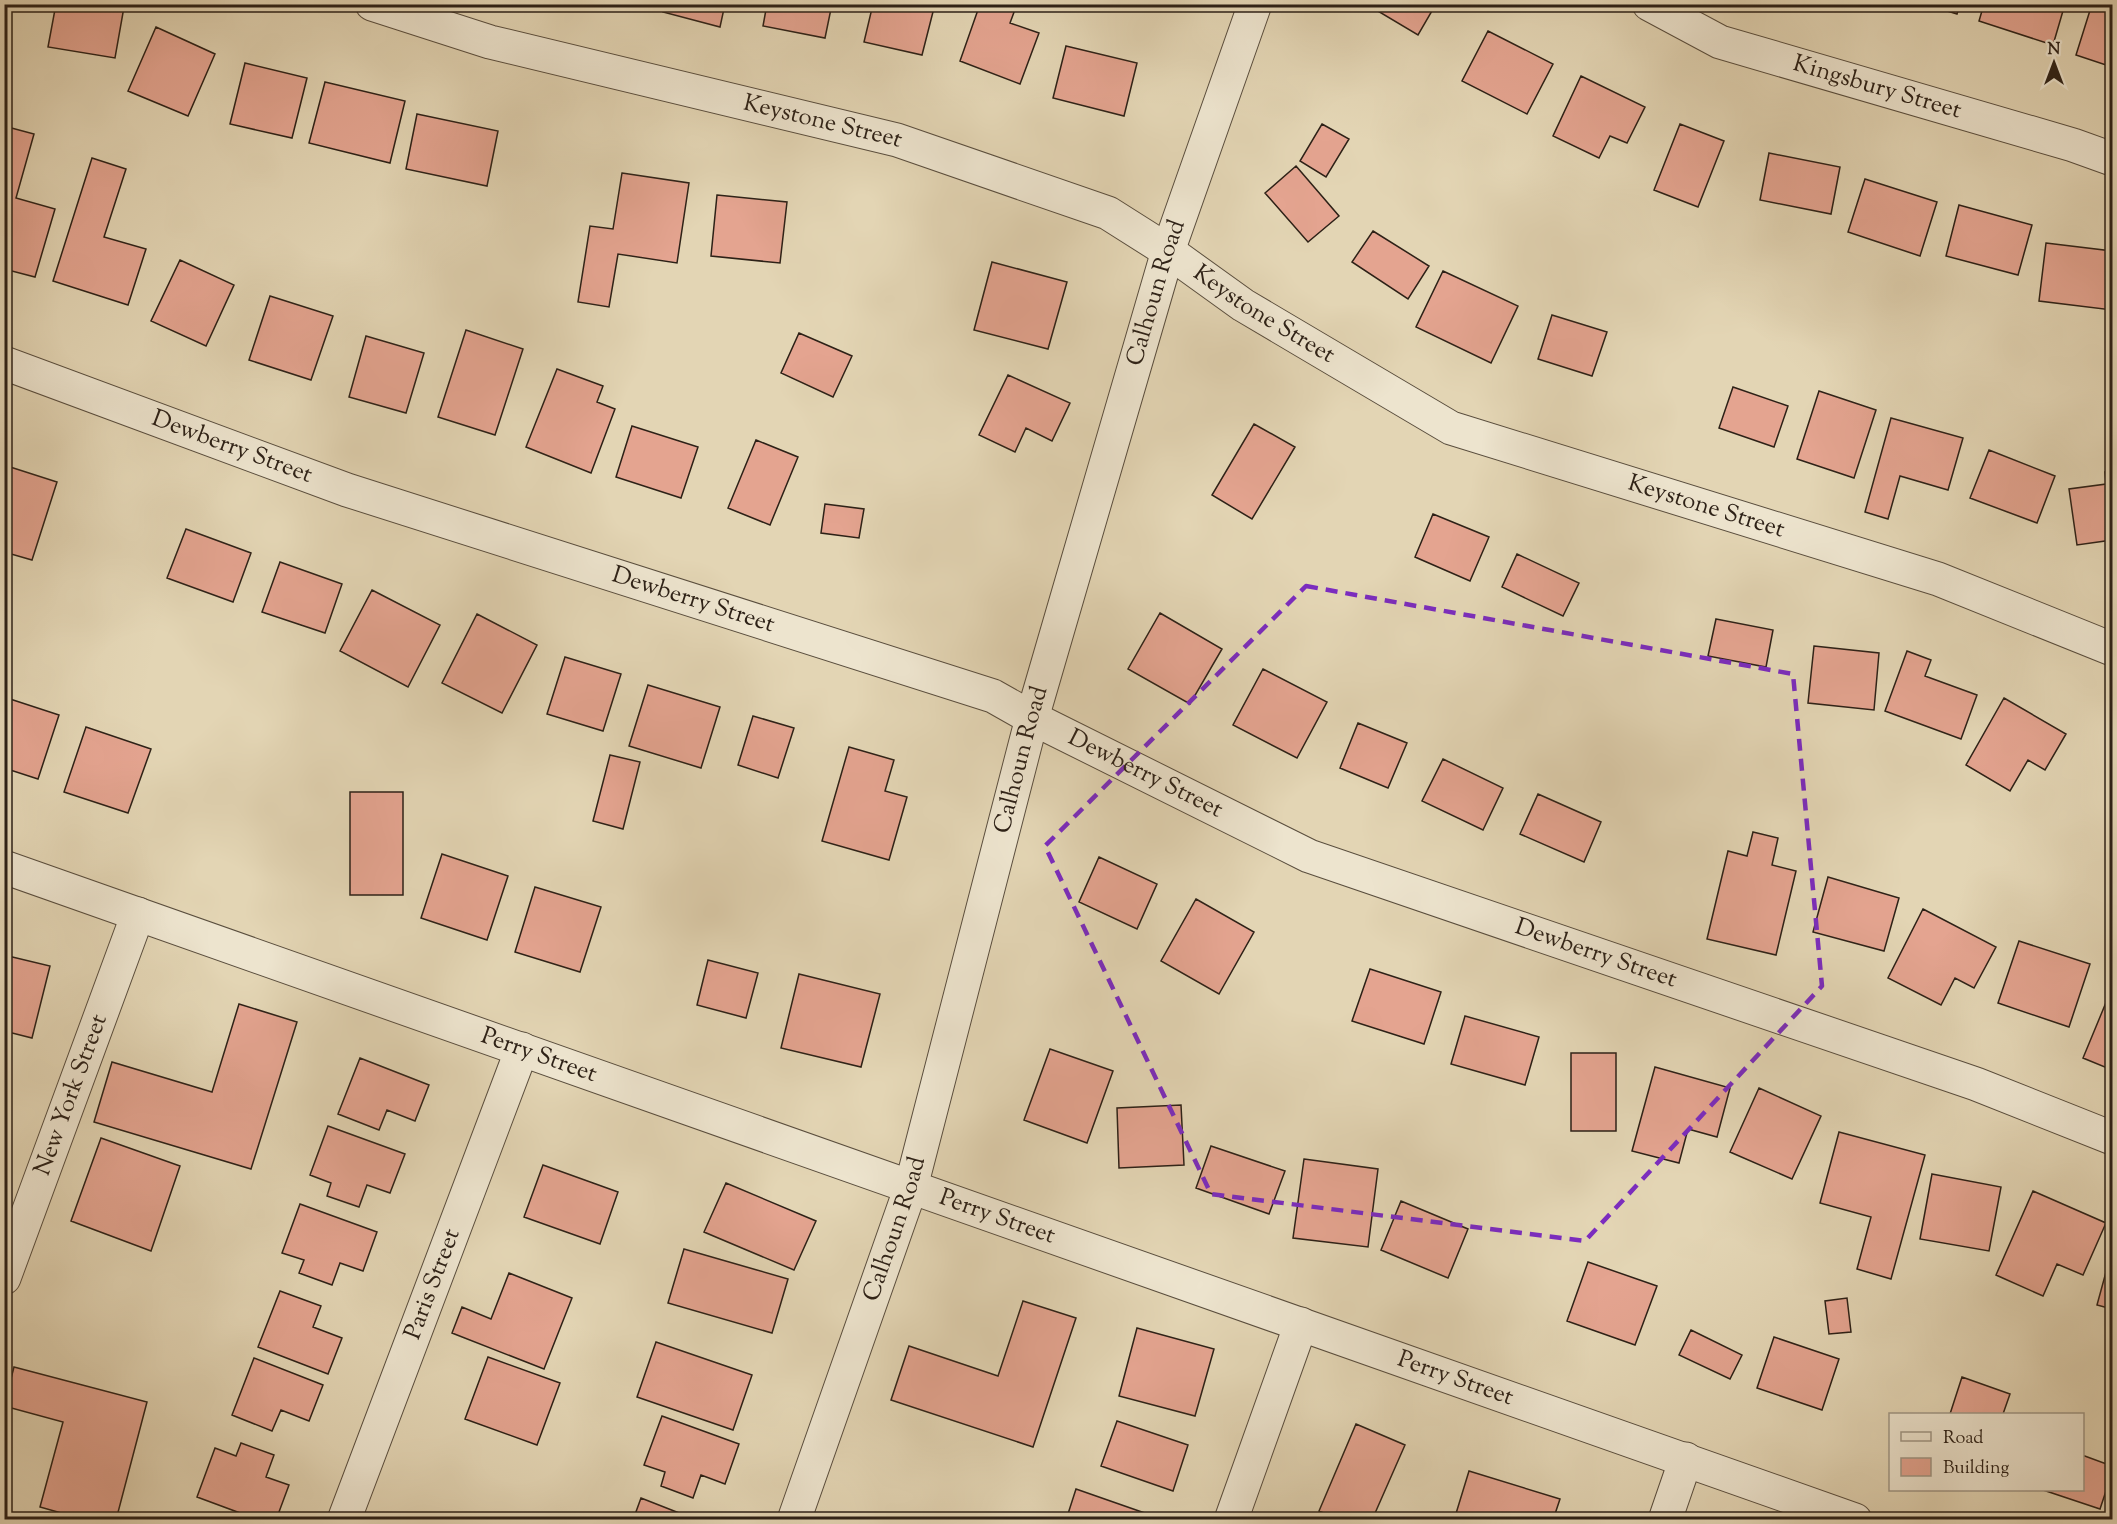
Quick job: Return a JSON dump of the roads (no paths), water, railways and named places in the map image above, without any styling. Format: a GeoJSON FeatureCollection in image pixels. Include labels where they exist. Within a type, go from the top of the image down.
{"type":"FeatureCollection","features":[{"type":"Feature","properties":{"kind":"street","name":"Keystone Street"},"geometry":{"type":"LineString","coordinates":[[372,4],[490,42],[897,140],[1108,213],[1168,251],[1243,305],[1451,428],[1938,579],[2112,649]]}},
{"type":"Feature","properties":{"kind":"street","name":"Calhoun Road"},"geometry":{"type":"LineString","coordinates":[[794,1520],[911,1187],[1032,718],[1168,251],[1255,4]]}},
{"type":"Feature","properties":{"kind":"street","name":"Kingsbury Street"},"geometry":{"type":"LineString","coordinates":[[1649,4],[1720,42],[2073,145],[2112,159]]}},
{"type":"Feature","properties":{"kind":"street","name":"Dewberry Street"},"geometry":{"type":"LineString","coordinates":[[4,363],[347,490],[993,696],[1032,718],[1309,856],[1976,1084],[2112,1138]]}},
{"type":"Feature","properties":{"kind":"street","name":"Perry Street"},"geometry":{"type":"LineString","coordinates":[[4,867],[1855,1520]]}},
{"type":"Feature","properties":{"kind":"street","name":"New York Street"},"geometry":{"type":"LineString","coordinates":[[4,1278],[138,914]]}},
{"type":"Feature","properties":{"kind":"street","name":"Paris Street"},"geometry":{"type":"LineString","coordinates":[[344,1520],[522,1049]]}},
{"type":"Feature","properties":{"kind":"street"},"geometry":{"type":"LineString","coordinates":[[1231,1520],[1301,1324]]}},
{"type":"Feature","properties":{"kind":"street"},"geometry":{"type":"LineString","coordinates":[[1665,1520],[1686,1459]]}}]}
